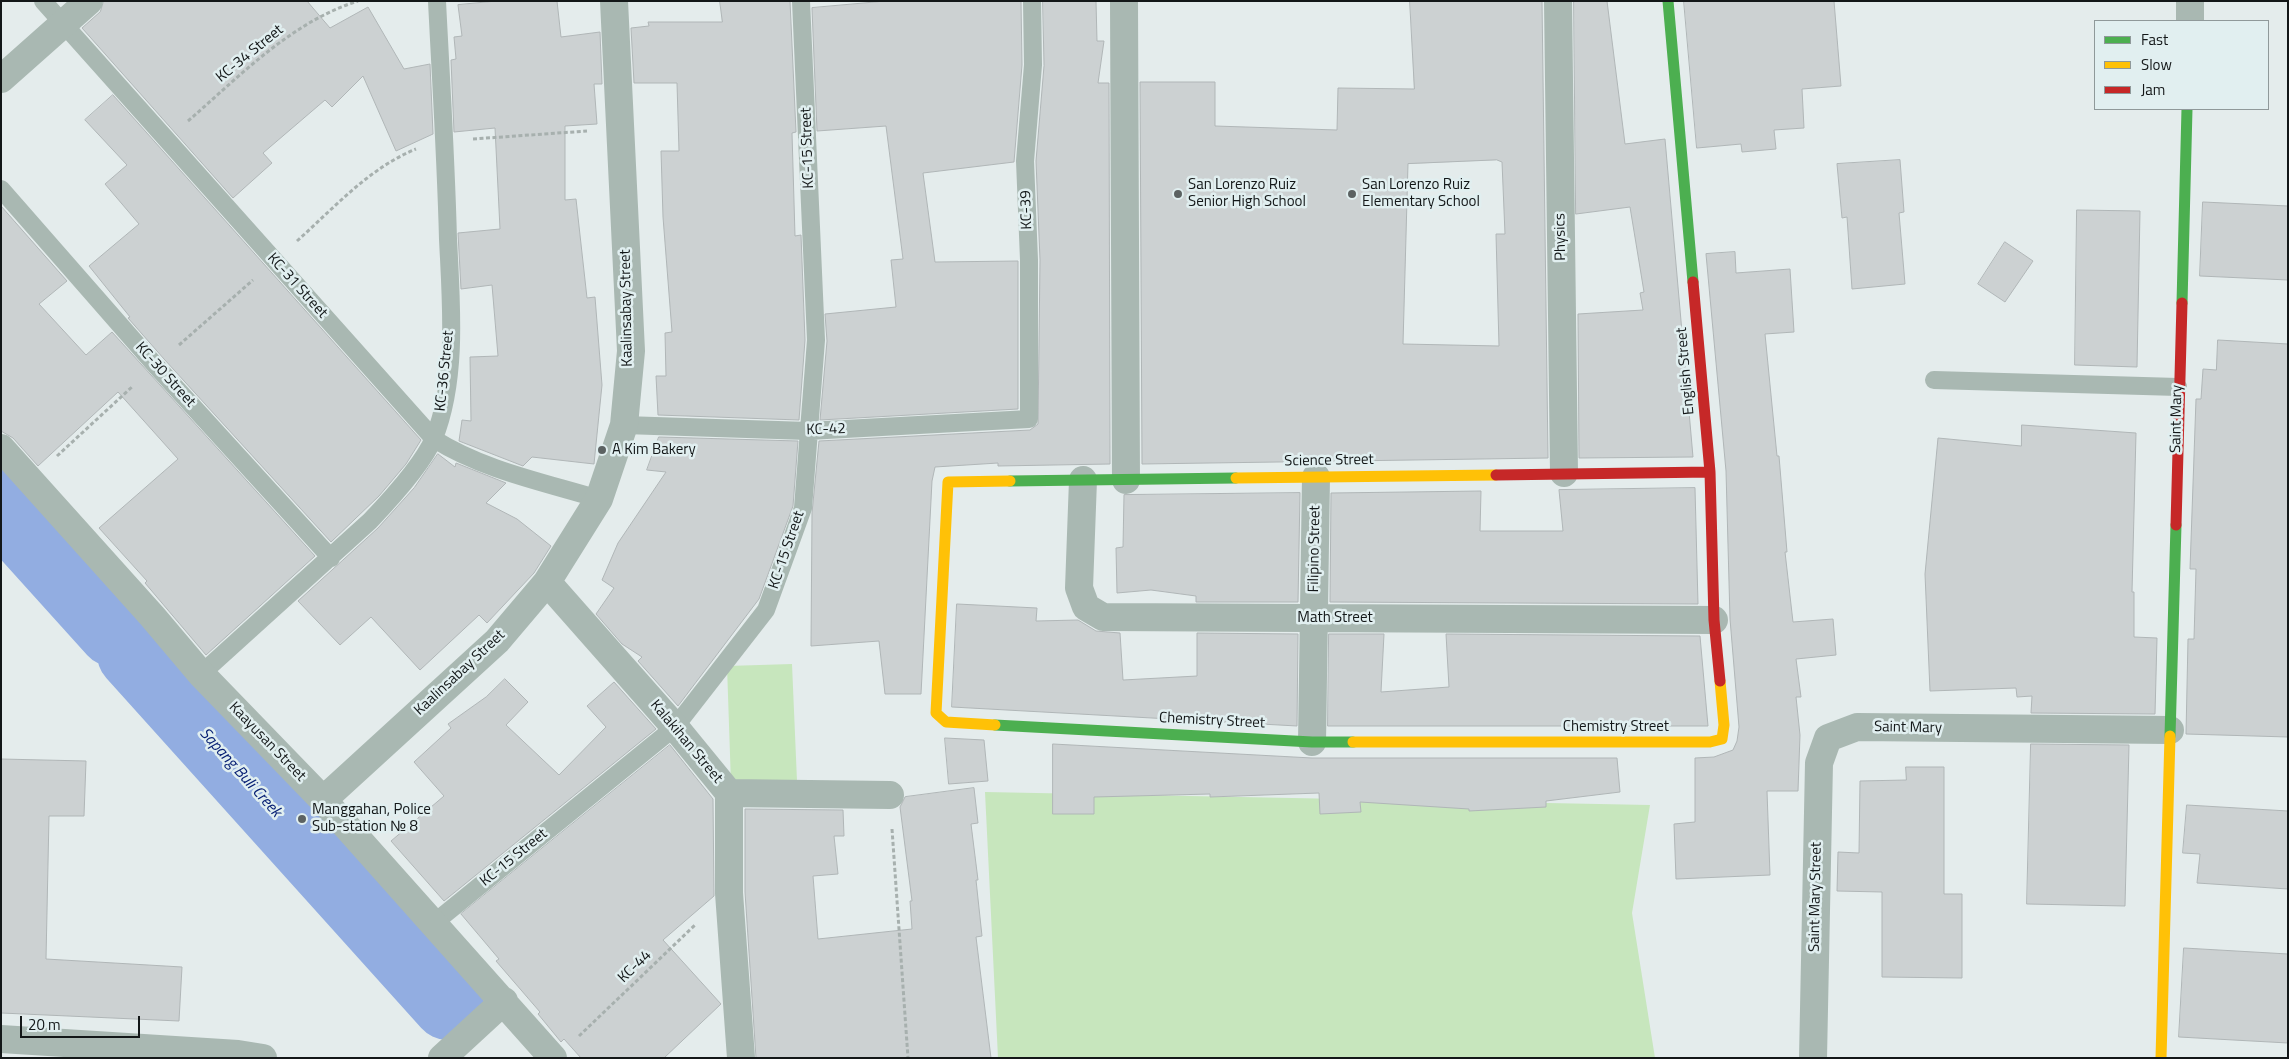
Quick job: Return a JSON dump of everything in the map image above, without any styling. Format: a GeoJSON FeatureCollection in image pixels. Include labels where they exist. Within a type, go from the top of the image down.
{"type":"FeatureCollection","features":[{"type":"Feature","properties":{"kind":"street"},"geometry":{"type":"LineString","coordinates":[[1,80],[89,1]]}},
{"type":"Feature","properties":{"kind":"street","name":"Kaalinsabay Street"},"geometry":{"type":"LineString","coordinates":[[322,800],[497,641],[547,582],[599,499],[624,425],[631,351],[614,1]]}},
{"type":"Feature","properties":{"kind":"street"},"geometry":{"type":"LineString","coordinates":[[1124,1],[1126,480]]}},
{"type":"Feature","properties":{"kind":"street","name":"Physics"},"geometry":{"type":"LineString","coordinates":[[1558,1],[1564,473]]}},
{"type":"Feature","properties":{"kind":"street","name":"English Street"},"geometry":{"type":"LineString","coordinates":[[1668,1],[1710,472],[1714,620],[1724,725],[1722,739]]}},
{"type":"Feature","properties":{"kind":"street"},"geometry":{"type":"LineString","coordinates":[[2190,1],[2190,20]]}},
{"type":"Feature","properties":{"kind":"street","name":"Saint Mary"},"geometry":{"type":"LineString","coordinates":[[2161,1058],[2187,110]]}},
{"type":"Feature","properties":{"kind":"street","name":"Kaayusan Street"},"geometry":{"type":"LineString","coordinates":[[1,448],[152,616],[201,674],[322,800],[504,1001],[553,1058]]}},
{"type":"Feature","properties":{"kind":"street","name":"Science Street"},"geometry":{"type":"LineString","coordinates":[[948,482],[1710,472]]}},
{"type":"Feature","properties":{"kind":"street","name":"Filipino Street"},"geometry":{"type":"LineString","coordinates":[[1312,742],[1316,477]]}},
{"type":"Feature","properties":{"kind":"street","name":"Math Street"},"geometry":{"type":"LineString","coordinates":[[1083,480],[1079,588],[1086,607],[1102,617],[1714,620]]}},
{"type":"Feature","properties":{"kind":"street","name":"Chemistry Street"},"geometry":{"type":"LineString","coordinates":[[948,482],[936,713],[946,722],[1312,742],[1710,742],[1722,739]]}},
{"type":"Feature","properties":{"kind":"street","name":"Kalakihan Street"},"geometry":{"type":"LineString","coordinates":[[547,582],[676,727],[729,793],[729,893],[740,1058]]}},
{"type":"Feature","properties":{"kind":"street","name":"Saint Mary"},"geometry":{"type":"LineString","coordinates":[[1828,738],[1857,727],[2170,730]]}},
{"type":"Feature","properties":{"kind":"street","name":"Saint Mary Street"},"geometry":{"type":"LineString","coordinates":[[1813,1058],[1819,763],[1828,738]]}},
{"type":"Feature","properties":{"kind":"street"},"geometry":{"type":"LineString","coordinates":[[729,793],[890,795]]}},
{"type":"Feature","properties":{"kind":"street"},"geometry":{"type":"LineString","coordinates":[[442,1058],[504,1001]]}},
{"type":"Feature","properties":{"kind":"street"},"geometry":{"type":"LineString","coordinates":[[1,1038],[238,1054],[263,1058]]}},
{"type":"Feature","properties":{"kind":"lane","name":"KC-31 Street"},"geometry":{"type":"LineString","coordinates":[[43,1],[434,439],[451,450],[475,460],[599,499]]}},
{"type":"Feature","properties":{"kind":"lane","name":"KC-36 Street"},"geometry":{"type":"LineString","coordinates":[[201,674],[331,558],[394,495],[434,439],[443,410],[451,340],[445,140],[437,1]]}},
{"type":"Feature","properties":{"kind":"lane","name":"KC-15 Street"},"geometry":{"type":"LineString","coordinates":[[434,923],[676,727],[766,610],[803,508],[816,340],[801,1]]}},
{"type":"Feature","properties":{"kind":"lane","name":"KC-39"},"geometry":{"type":"LineString","coordinates":[[1029,419],[1029,260],[1025,161],[1033,65],[1032,1]]}},
{"type":"Feature","properties":{"kind":"lane","name":"KC-30 Street"},"geometry":{"type":"LineString","coordinates":[[1,189],[156,366],[331,558]]}},
{"type":"Feature","properties":{"kind":"lane"},"geometry":{"type":"LineString","coordinates":[[1934,380],[2178,387]]}},
{"type":"Feature","properties":{"kind":"lane","name":"KC-42"},"geometry":{"type":"LineString","coordinates":[[624,425],[808,431],[1029,419]]}},
{"type":"Feature","properties":{"kind":"path","name":"KC-34 Street"},"geometry":{"type":"LineString","coordinates":[[167,139],[287,36],[346,5],[358,1]]}},
{"type":"Feature","properties":{"kind":"path"},"geometry":{"type":"LineString","coordinates":[[890,795],[908,1058]]}},
{"type":"Feature","properties":{"kind":"path","name":"KC-44"},"geometry":{"type":"LineString","coordinates":[[577,1037],[729,893]]}},
{"type":"Feature","properties":{"kind":"green space"},"geometry":{"type":"Polygon","coordinates":[[[792,664],[797,781],[731,784],[727,666],[792,664]]]}},
{"type":"Feature","properties":{"kind":"green space"},"geometry":{"type":"Polygon","coordinates":[[[985,792],[1650,805],[1632,913],[1655,1058],[998,1058],[985,792]]]}},
{"type":"Feature","properties":{"kind":"building"},"geometry":{"type":"Polygon","coordinates":[[[104,1],[307,1],[330,28],[368,7],[404,69],[430,64],[433,134],[396,151],[363,76],[332,107],[325,100],[263,153],[272,163],[233,198],[82,28],[100,12],[104,1]]]}},
{"type":"Feature","properties":{"kind":"building"},"geometry":{"type":"Polygon","coordinates":[[[497,1],[557,1],[561,37],[600,32],[602,84],[594,84],[597,124],[565,126],[565,200],[576,199],[587,298],[595,297],[602,385],[594,464],[532,457],[523,466],[459,441],[462,420],[471,421],[470,357],[498,356],[492,285],[461,289],[458,233],[500,229],[495,128],[454,132],[451,60],[456,59],[454,37],[462,36],[458,5],[497,1]]]}},
{"type":"Feature","properties":{"kind":"building"},"geometry":{"type":"Polygon","coordinates":[[[720,1],[790,1],[796,132],[792,133],[795,236],[801,235],[805,340],[799,420],[658,415],[656,376],[666,376],[665,333],[672,332],[663,217],[661,151],[679,151],[677,83],[634,83],[631,28],[649,26],[648,22],[722,22],[720,1]]]}},
{"type":"Feature","properties":{"kind":"building"},"geometry":{"type":"Polygon","coordinates":[[[886,1],[1021,1],[1022,65],[1014,162],[923,173],[935,262],[1018,261],[1018,409],[820,420],[827,341],[825,314],[896,307],[891,260],[903,259],[886,126],[817,131],[812,8],[886,1]]]}},
{"type":"Feature","properties":{"kind":"building"},"geometry":{"type":"Polygon","coordinates":[[[1043,1],[1096,1],[1097,41],[1104,41],[1098,83],[1109,83],[1110,464],[998,466],[998,463],[935,467],[932,481],[921,694],[885,694],[879,641],[811,646],[812,513],[819,441],[1030,430],[1038,424],[1040,260],[1036,161],[1044,66],[1043,1]]]}},
{"type":"Feature","properties":{"kind":"building"},"geometry":{"type":"Polygon","coordinates":[[[1410,1],[1542,1],[1548,458],[1142,464],[1140,82],[1215,82],[1215,126],[1337,130],[1338,88],[1414,89],[1410,1]],[[1497,160],[1408,164],[1403,344],[1499,346],[1496,234],[1505,234],[1502,162],[1497,160]]]}},
{"type":"Feature","properties":{"kind":"building"},"geometry":{"type":"Polygon","coordinates":[[[1574,1],[1607,1],[1625,144],[1665,139],[1693,457],[1579,458],[1578,314],[1643,310],[1640,293],[1644,292],[1630,207],[1576,214],[1574,1]]]}},
{"type":"Feature","properties":{"kind":"building"},"geometry":{"type":"Polygon","coordinates":[[[1684,1],[1834,1],[1841,86],[1802,89],[1804,128],[1774,130],[1776,149],[1742,152],[1741,144],[1697,148],[1684,1]]]}},
{"type":"Feature","properties":{"kind":"building"},"geometry":{"type":"Polygon","coordinates":[[[113,95],[421,440],[406,464],[379,496],[331,542],[128,318],[130,317],[89,266],[139,224],[105,184],[127,165],[85,120],[113,95]]]}},
{"type":"Feature","properties":{"kind":"building"},"geometry":{"type":"Polygon","coordinates":[[[1900,160],[1904,212],[1899,213],[1905,284],[1852,289],[1847,217],[1842,218],[1837,164],[1900,160]]]}},
{"type":"Feature","properties":{"kind":"building"},"geometry":{"type":"Polygon","coordinates":[[[2203,202],[2288,206],[2288,280],[2200,276],[2203,202]]]}},
{"type":"Feature","properties":{"kind":"building"},"geometry":{"type":"Polygon","coordinates":[[[1,206],[67,281],[39,304],[86,355],[112,332],[315,556],[206,655],[145,583],[147,581],[99,528],[178,459],[118,392],[38,466],[13,438],[1,431],[1,206]]]}},
{"type":"Feature","properties":{"kind":"building"},"geometry":{"type":"Polygon","coordinates":[[[2077,210],[2140,211],[2137,367],[2075,365],[2077,210]]]}},
{"type":"Feature","properties":{"kind":"building"},"geometry":{"type":"Polygon","coordinates":[[[2005,242],[2033,261],[2005,302],[1978,284],[2005,242]]]}},
{"type":"Feature","properties":{"kind":"building"},"geometry":{"type":"Polygon","coordinates":[[[1735,252],[1736,273],[1790,269],[1794,332],[1765,334],[1777,456],[1779,456],[1787,552],[1785,552],[1793,622],[1833,619],[1836,655],[1796,659],[1801,697],[1796,697],[1800,735],[1798,791],[1767,791],[1770,875],[1676,879],[1674,824],[1695,822],[1695,758],[1714,757],[1733,750],[1737,741],[1739,727],[1730,619],[1726,471],[1706,254],[1735,252]]]}},
{"type":"Feature","properties":{"kind":"building"},"geometry":{"type":"Polygon","coordinates":[[[2218,340],[2288,344],[2288,737],[2186,734],[2188,639],[2194,639],[2196,569],[2190,569],[2196,399],[2201,399],[2203,369],[2216,370],[2218,340]]]}},
{"type":"Feature","properties":{"kind":"building"},"geometry":{"type":"Polygon","coordinates":[[[2022,425],[2136,433],[2132,592],[2134,592],[2134,637],[2157,638],[2155,714],[2031,713],[2032,696],[2017,697],[2016,688],[1930,691],[1925,574],[1938,438],[2021,446],[2022,425]]]}},
{"type":"Feature","properties":{"kind":"building"},"geometry":{"type":"Polygon","coordinates":[[[659,437],[798,441],[793,506],[759,599],[678,706],[638,661],[642,657],[622,644],[596,614],[614,588],[602,580],[618,543],[666,472],[647,470],[659,437]]]}},
{"type":"Feature","properties":{"kind":"building"},"geometry":{"type":"Polygon","coordinates":[[[438,454],[455,467],[456,463],[506,483],[486,503],[517,519],[551,546],[534,573],[487,623],[479,615],[420,670],[371,617],[340,645],[298,601],[378,528],[414,488],[438,454]]]}},
{"type":"Feature","properties":{"kind":"building"},"geometry":{"type":"Polygon","coordinates":[[[1695,488],[1698,604],[1330,602],[1331,493],[1481,491],[1480,531],[1563,531],[1559,490],[1695,488]]]}},
{"type":"Feature","properties":{"kind":"building"},"geometry":{"type":"Polygon","coordinates":[[[1300,493],[1298,602],[1196,602],[1196,596],[1151,590],[1117,593],[1116,548],[1123,547],[1124,495],[1300,493]]]}},
{"type":"Feature","properties":{"kind":"building"},"geometry":{"type":"Polygon","coordinates":[[[957,604],[1037,608],[1036,621],[1078,620],[1096,631],[1120,633],[1123,680],[1197,676],[1197,633],[1298,634],[1297,726],[952,707],[957,604]]]}},
{"type":"Feature","properties":{"kind":"building"},"geometry":{"type":"Polygon","coordinates":[[[1329,634],[1384,634],[1381,692],[1449,687],[1446,634],[1700,636],[1708,726],[1328,726],[1329,634]]]}},
{"type":"Feature","properties":{"kind":"building"},"geometry":{"type":"Polygon","coordinates":[[[505,679],[528,702],[506,725],[559,775],[606,727],[587,706],[614,682],[656,729],[444,901],[391,841],[444,796],[414,762],[451,728],[448,724],[486,697],[505,679]]]}},
{"type":"Feature","properties":{"kind":"building"},"geometry":{"type":"Polygon","coordinates":[[[945,738],[984,740],[988,781],[949,784],[945,738]]]}},
{"type":"Feature","properties":{"kind":"building"},"geometry":{"type":"Polygon","coordinates":[[[1053,744],[1312,758],[1617,758],[1620,792],[1546,801],[1546,807],[1469,811],[1469,809],[1360,802],[1361,812],[1320,814],[1319,793],[1210,797],[1210,794],[1094,797],[1094,814],[1053,814],[1053,744]]]}},
{"type":"Feature","properties":{"kind":"building"},"geometry":{"type":"Polygon","coordinates":[[[2031,744],[2129,745],[2125,906],[2027,904],[2031,744]]]}},
{"type":"Feature","properties":{"kind":"building"},"geometry":{"type":"Polygon","coordinates":[[[670,745],[713,799],[714,896],[663,940],[721,1004],[664,1058],[581,1058],[564,1039],[561,1042],[538,1014],[540,1012],[496,961],[499,959],[461,914],[670,745]]]}},
{"type":"Feature","properties":{"kind":"building"},"geometry":{"type":"Polygon","coordinates":[[[1,759],[86,761],[84,816],[49,816],[46,959],[182,967],[179,1021],[1,1013],[1,759]]]}},
{"type":"Feature","properties":{"kind":"building"},"geometry":{"type":"Polygon","coordinates":[[[1906,767],[1944,767],[1944,894],[1962,894],[1962,978],[1882,977],[1882,892],[1837,891],[1838,852],[1859,853],[1860,781],[1906,780],[1906,767]]]}},
{"type":"Feature","properties":{"kind":"building"},"geometry":{"type":"Polygon","coordinates":[[[974,788],[978,823],[971,824],[982,936],[976,937],[991,1058],[756,1058],[745,892],[745,809],[843,810],[844,836],[834,836],[838,874],[813,876],[818,939],[912,929],[910,901],[912,901],[900,807],[905,797],[974,788]]]}},
{"type":"Feature","properties":{"kind":"building"},"geometry":{"type":"Polygon","coordinates":[[[2187,805],[2288,811],[2288,889],[2197,883],[2200,854],[2183,853],[2187,805]]]}},
{"type":"Feature","properties":{"kind":"building"},"geometry":{"type":"Polygon","coordinates":[[[2184,948],[2288,954],[2288,1043],[2179,1037],[2184,948]]]}},
{"type":"Feature","properties":{"kind":"waterway","name":"Sapang Buli Creek"},"geometry":{"type":"LineString","coordinates":[[1,506],[114,631]]}},
{"type":"Feature","properties":{"kind":"waterway","name":"Sapang Buli Creek"},"geometry":{"type":"LineString","coordinates":[[133,654],[448,1004]]}},
{"type":"Feature","properties":{"kind":"traffic: fast"},"geometry":{"type":"LineString","coordinates":[[1668,1],[1693,282]]}},
{"type":"Feature","properties":{"kind":"traffic: fast"},"geometry":{"type":"LineString","coordinates":[[2182,303],[2187,110]]}},
{"type":"Feature","properties":{"kind":"traffic: fast"},"geometry":{"type":"LineString","coordinates":[[1010,481],[1236,478]]}},
{"type":"Feature","properties":{"kind":"traffic: fast"},"geometry":{"type":"LineString","coordinates":[[2170,736],[2176,525]]}},
{"type":"Feature","properties":{"kind":"traffic: fast"},"geometry":{"type":"LineString","coordinates":[[995,725],[1312,742],[1353,742]]}},
{"type":"Feature","properties":{"kind":"traffic: slow"},"geometry":{"type":"LineString","coordinates":[[1236,478],[1496,475]]}},
{"type":"Feature","properties":{"kind":"traffic: slow"},"geometry":{"type":"LineString","coordinates":[[995,725],[946,722],[936,713],[948,482],[1010,481]]}},
{"type":"Feature","properties":{"kind":"traffic: slow"},"geometry":{"type":"LineString","coordinates":[[1353,742],[1710,742],[1722,739],[1724,725],[1720,681]]}},
{"type":"Feature","properties":{"kind":"traffic: slow"},"geometry":{"type":"LineString","coordinates":[[2161,1058],[2170,736]]}},
{"type":"Feature","properties":{"kind":"traffic: jam"},"geometry":{"type":"LineString","coordinates":[[1693,282],[1710,472],[1714,620],[1720,681]]}},
{"type":"Feature","properties":{"kind":"traffic: jam"},"geometry":{"type":"LineString","coordinates":[[2176,525],[2182,303]]}},
{"type":"Feature","properties":{"kind":"traffic: jam"},"geometry":{"type":"LineString","coordinates":[[1496,475],[1710,472]]}},
{"type":"Feature","properties":{"kind":"place","name":"San Lorenzo Ruiz Senior High School"},"geometry":{"type":"Point","coordinates":[1178,194]}},
{"type":"Feature","properties":{"kind":"place","name":"San Lorenzo Ruiz Elementary School"},"geometry":{"type":"Point","coordinates":[1352,194]}},
{"type":"Feature","properties":{"kind":"place","name":"A Kim Bakery"},"geometry":{"type":"Point","coordinates":[602,450]}},
{"type":"Feature","properties":{"kind":"place","name":"Manggahan, Police Sub-station № 8"},"geometry":{"type":"Point","coordinates":[302,819]}}]}
